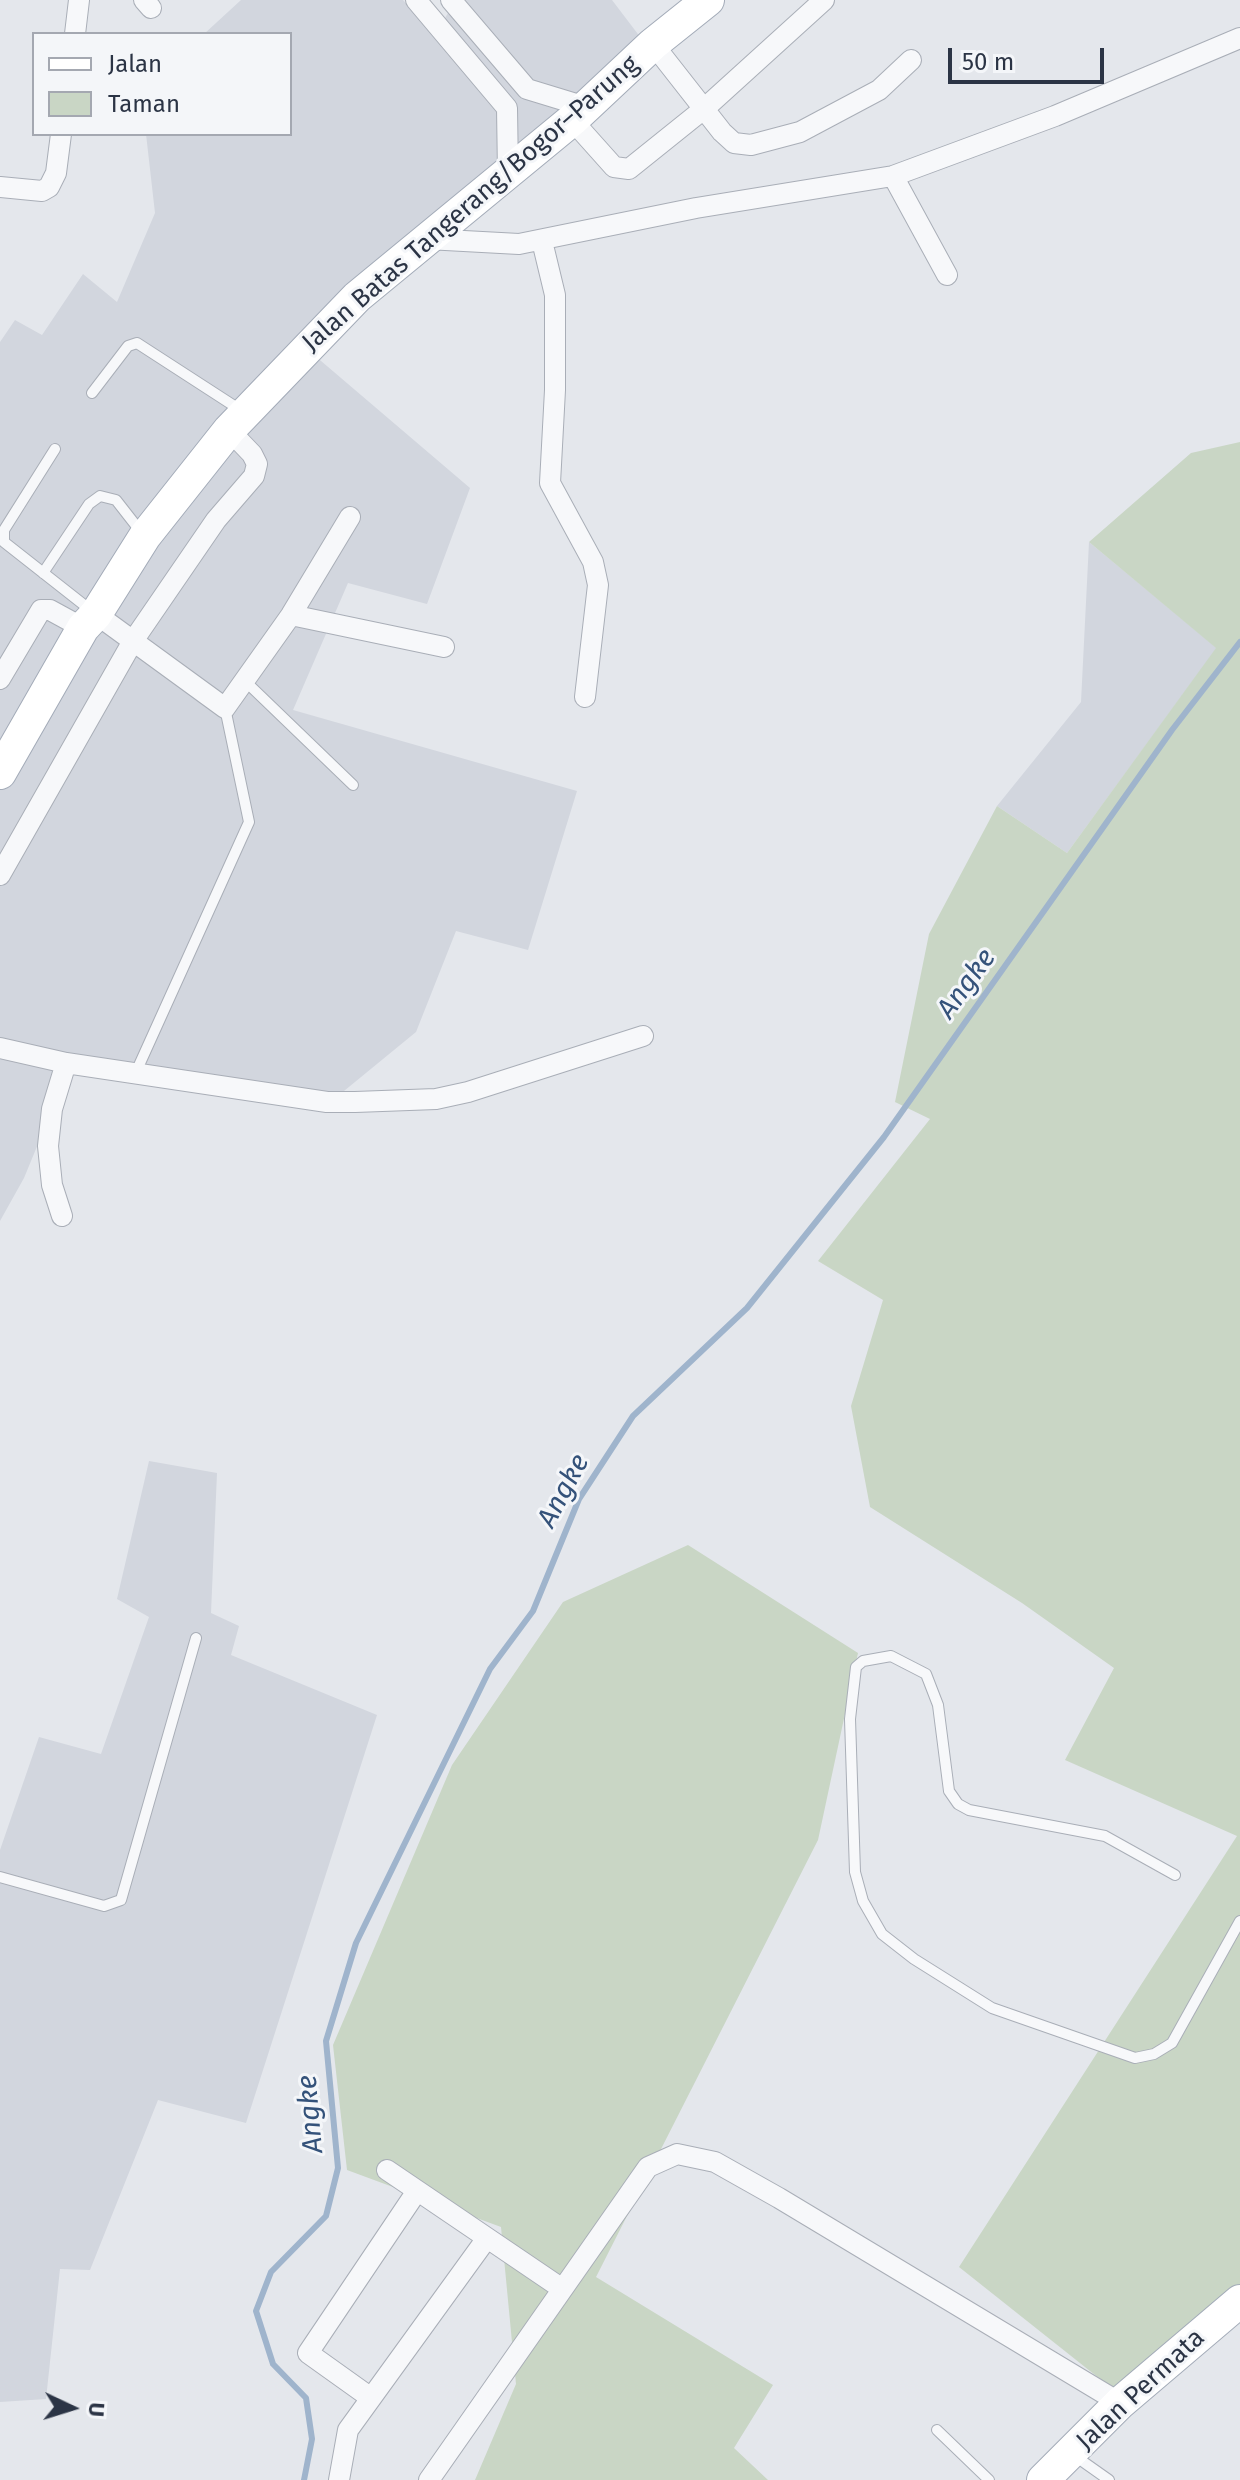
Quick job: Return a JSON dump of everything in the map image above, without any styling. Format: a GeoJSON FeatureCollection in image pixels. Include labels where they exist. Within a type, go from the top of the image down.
{"type":"FeatureCollection","features":[{"type":"Feature","properties":{"kind":"main road","name":"Jalan Batas Tangerang/Bogor–Parung"},"geometry":{"type":"LineString","coordinates":[[0,773],[89,621],[145,536],[238,422],[328,326],[427,239],[579,114],[653,44],[708,0]]}},
{"type":"Feature","properties":{"kind":"main road","name":"Jalan Permata"},"geometry":{"type":"LineString","coordinates":[[1043,2480],[1120,2403],[1240,2301]]}},
{"type":"Feature","properties":{"kind":"street"},"geometry":{"type":"LineString","coordinates":[[75,32],[79,0]]}},
{"type":"Feature","properties":{"kind":"street"},"geometry":{"type":"LineString","coordinates":[[416,0],[507,108],[508,173]]}},
{"type":"Feature","properties":{"kind":"street"},"geometry":{"type":"LineString","coordinates":[[451,0],[527,89],[579,114],[614,167],[629,169],[705,108],[824,0]]}},
{"type":"Feature","properties":{"kind":"street"},"geometry":{"type":"LineString","coordinates":[[427,239],[519,244],[542,241],[696,208],[893,176],[1055,116],[1240,38]]}},
{"type":"Feature","properties":{"kind":"street"},"geometry":{"type":"LineString","coordinates":[[653,44],[734,143],[751,145],[776,141],[879,90],[911,60]]}},
{"type":"Feature","properties":{"kind":"street"},"geometry":{"type":"LineString","coordinates":[[507,108],[527,89]]}},
{"type":"Feature","properties":{"kind":"street"},"geometry":{"type":"LineString","coordinates":[[3,191],[42,191],[49,187],[56,173],[61,136]]}},
{"type":"Feature","properties":{"kind":"street"},"geometry":{"type":"LineString","coordinates":[[893,176],[947,275]]}},
{"type":"Feature","properties":{"kind":"street"},"geometry":{"type":"LineString","coordinates":[[542,241],[555,295],[550,483],[593,562],[598,585],[585,697]]}},
{"type":"Feature","properties":{"kind":"street"},"geometry":{"type":"LineString","coordinates":[[0,875],[133,641],[216,520],[254,476],[257,464],[238,422]]}},
{"type":"Feature","properties":{"kind":"street"},"geometry":{"type":"LineString","coordinates":[[0,679],[38,612],[50,610],[89,621],[133,641],[225,708],[291,615],[350,517]]}},
{"type":"Feature","properties":{"kind":"street"},"geometry":{"type":"LineString","coordinates":[[291,615],[444,647]]}},
{"type":"Feature","properties":{"kind":"street"},"geometry":{"type":"LineString","coordinates":[[0,1048],[66,1063],[327,1102],[436,1099],[643,1036]]}},
{"type":"Feature","properties":{"kind":"street"},"geometry":{"type":"LineString","coordinates":[[62,1216],[52,1185],[48,1146],[52,1109],[66,1063]]}},
{"type":"Feature","properties":{"kind":"street"},"geometry":{"type":"LineString","coordinates":[[429,2480],[648,2167],[667,2156],[693,2155],[715,2162],[1120,2403]]}},
{"type":"Feature","properties":{"kind":"street"},"geometry":{"type":"LineString","coordinates":[[387,2170],[561,2288]]}},
{"type":"Feature","properties":{"kind":"street"},"geometry":{"type":"LineString","coordinates":[[371,2398],[308,2353],[417,2191]]}},
{"type":"Feature","properties":{"kind":"street"},"geometry":{"type":"LineString","coordinates":[[339,2480],[348,2430],[487,2238]]}},
{"type":"Feature","properties":{"kind":"lane"},"geometry":{"type":"LineString","coordinates":[[92,393],[128,346],[137,343],[238,422]]}},
{"type":"Feature","properties":{"kind":"lane"},"geometry":{"type":"LineString","coordinates":[[55,449],[4,530],[4,542],[43,573],[89,621]]}},
{"type":"Feature","properties":{"kind":"lane"},"geometry":{"type":"LineString","coordinates":[[43,573],[89,504],[100,496],[116,500],[145,536]]}},
{"type":"Feature","properties":{"kind":"lane"},"geometry":{"type":"LineString","coordinates":[[244,680],[353,785]]}},
{"type":"Feature","properties":{"kind":"lane"},"geometry":{"type":"LineString","coordinates":[[136,1072],[249,822],[225,708]]}},
{"type":"Feature","properties":{"kind":"lane"},"geometry":{"type":"LineString","coordinates":[[0,1877],[104,1906],[121,1900],[196,1638]]}},
{"type":"Feature","properties":{"kind":"lane"},"geometry":{"type":"LineString","coordinates":[[1175,1875],[1105,1836],[958,1804],[949,1791],[938,1705],[926,1674],[891,1656],[863,1661],[856,1667],[850,1719],[855,1872],[863,1901],[882,1934],[914,1959],[992,2008],[1135,2058],[1154,2054],[1172,2043],[1240,1921]]}},
{"type":"Feature","properties":{"kind":"lane"},"geometry":{"type":"LineString","coordinates":[[937,2430],[989,2480]]}},
{"type":"Feature","properties":{"kind":"lane"},"geometry":{"type":"LineString","coordinates":[[1072,2453],[1109,2480]]}},
{"type":"Feature","properties":{"kind":"shaded area"},"geometry":{"type":"Polygon","coordinates":[[[241,0],[403,0],[434,36],[456,0],[612,0],[647,46],[307,349],[470,488],[427,604],[348,583],[293,710],[577,791],[528,950],[456,931],[416,1032],[333,1100],[73,1059],[24,1178],[0,1221],[0,342],[15,320],[42,335],[83,274],[117,302],[155,213],[146,136],[292,136],[292,32],[206,32],[241,0]]]}},
{"type":"Feature","properties":{"kind":"shaded area"},"geometry":{"type":"Polygon","coordinates":[[[1089,542],[1217,648],[1067,853],[997,806],[1081,702],[1089,542]]]}},
{"type":"Feature","properties":{"kind":"shaded area"},"geometry":{"type":"Polygon","coordinates":[[[149,1461],[217,1473],[211,1613],[239,1626],[231,1655],[377,1715],[246,2123],[158,2100],[90,2270],[60,2269],[46,2399],[0,2402],[0,1850],[39,1737],[101,1754],[149,1617],[117,1599],[149,1461]]]}},
{"type":"Feature","properties":{"kind":"green space"},"geometry":{"type":"Polygon","coordinates":[[[1240,442],[1240,2298],[1124,2398],[959,2267],[1237,1836],[1065,1760],[1114,1668],[1022,1603],[870,1507],[851,1406],[883,1300],[818,1261],[930,1119],[895,1102],[929,934],[997,806],[1067,853],[1216,648],[1089,542],[1191,453],[1240,442]]]}},
{"type":"Feature","properties":{"kind":"green space"},"geometry":{"type":"Polygon","coordinates":[[[688,1545],[858,1653],[818,1840],[596,2277],[773,2385],[734,2448],[768,2480],[475,2480],[516,2384],[501,2227],[347,2170],[333,2045],[452,1765],[563,1602],[688,1545]]]}},
{"type":"Feature","properties":{"kind":"waterway","name":"Angke"},"geometry":{"type":"LineString","coordinates":[[304,2480],[312,2439],[306,2398],[273,2364],[256,2311],[271,2272],[326,2216],[338,2168],[326,2041],[356,1943],[490,1669],[533,1611],[579,1499],[633,1416],[747,1308],[884,1137],[1172,730],[1240,642]]}}]}
